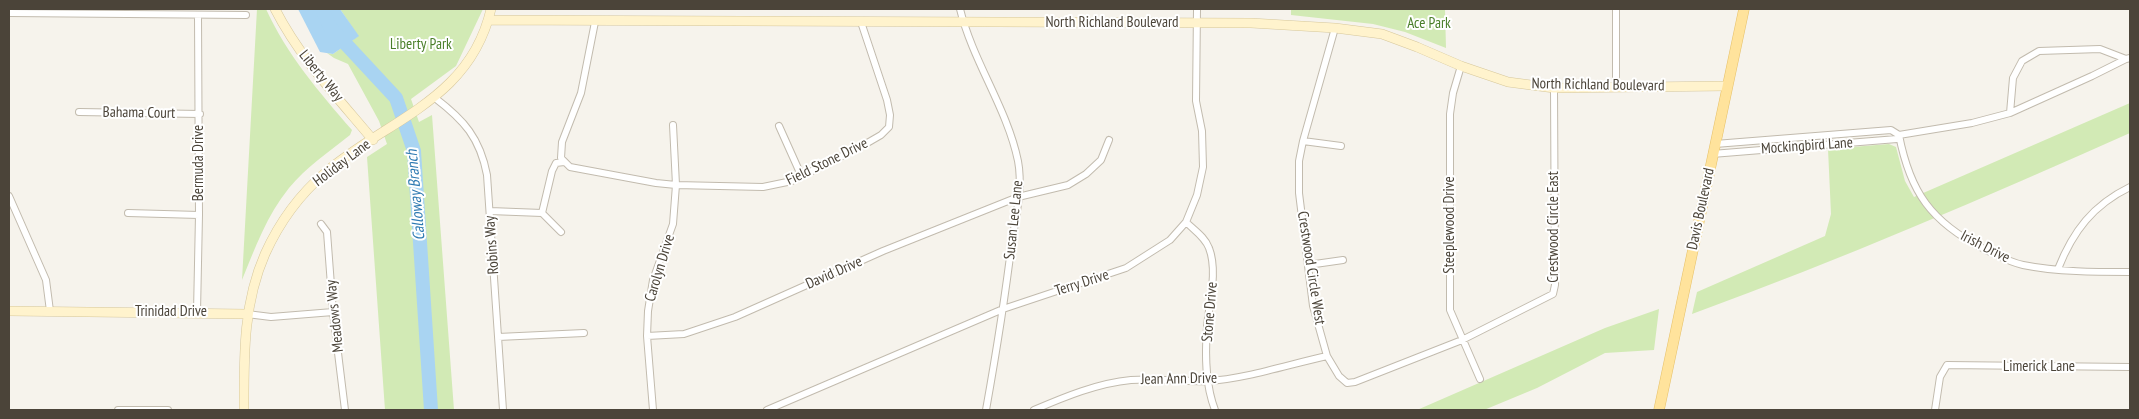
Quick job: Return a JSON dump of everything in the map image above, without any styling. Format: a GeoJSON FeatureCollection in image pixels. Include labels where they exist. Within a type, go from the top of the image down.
{"type":"FeatureCollection","features":[{"type":"Feature","properties":{"kind":"main road","name":"Davis Boulevard"},"geometry":{"type":"LineString","coordinates":[[1659,410],[1744,9]]}},
{"type":"Feature","properties":{"kind":"street","name":"Liberty Way"},"geometry":{"type":"LineString","coordinates":[[275,9],[290,36],[310,64],[372,140]]}},
{"type":"Feature","properties":{"kind":"street","name":"Holiday Lane"},"geometry":{"type":"LineString","coordinates":[[244,410],[244,340],[252,290],[264,255],[291,210],[325,172],[435,98],[469,60],[492,9]]}},
{"type":"Feature","properties":{"kind":"street","name":"Susan Lee Lane"},"geometry":{"type":"LineString","coordinates":[[960,9],[963,22],[997,100],[1018,164],[1018,197],[1004,309],[986,410]]}},
{"type":"Feature","properties":{"kind":"street","name":"Terry Drive"},"geometry":{"type":"LineString","coordinates":[[767,410],[1004,309],[1126,268],[1170,240],[1186,222],[1197,196],[1203,167],[1202,131],[1196,100],[1197,9]]}},
{"type":"Feature","properties":{"kind":"street"},"geometry":{"type":"LineString","coordinates":[[1616,9],[1616,87]]}},
{"type":"Feature","properties":{"kind":"street"},"geometry":{"type":"LineString","coordinates":[[9,13],[246,15]]}},
{"type":"Feature","properties":{"kind":"street","name":"Bermuda Drive"},"geometry":{"type":"LineString","coordinates":[[197,312],[200,114],[198,15]]}},
{"type":"Feature","properties":{"kind":"street","name":"North Richland Boulevard"},"geometry":{"type":"LineString","coordinates":[[488,20],[1197,24],[1251,22],[1335,28],[1382,34],[1417,46],[1461,66],[1508,82],[1554,88],[1727,86]]}},
{"type":"Feature","properties":{"kind":"street"},"geometry":{"type":"LineString","coordinates":[[542,213],[552,171],[556,163],[564,162],[560,152],[562,142],[580,93],[595,22]]}},
{"type":"Feature","properties":{"kind":"street","name":"Field Stone Drive"},"geometry":{"type":"LineString","coordinates":[[564,162],[570,167],[676,185],[763,187],[792,181],[862,146],[881,135],[889,127],[890,115],[887,100],[861,22]]}},
{"type":"Feature","properties":{"kind":"street","name":"Crestwood Circle West"},"geometry":{"type":"LineString","coordinates":[[1335,28],[1299,161],[1299,193],[1313,306],[1327,356],[1339,376],[1347,383],[1355,382],[1462,340]]}},
{"type":"Feature","properties":{"kind":"street","name":"Mockingbird Lane"},"geometry":{"type":"LineString","coordinates":[[2010,113],[2014,78],[2022,61],[2039,51],[2100,50],[2128,58]]}},
{"type":"Feature","properties":{"kind":"street","name":"Mockingbird Lane"},"geometry":{"type":"LineString","coordinates":[[1713,149],[1897,139],[1899,135],[1972,123],[2010,113],[2128,58]]}},
{"type":"Feature","properties":{"kind":"street","name":"Steeplewood Drive"},"geometry":{"type":"LineString","coordinates":[[1461,66],[1453,93],[1450,114],[1450,310],[1480,379]]}},
{"type":"Feature","properties":{"kind":"street","name":"Crestwood Circle East"},"geometry":{"type":"LineString","coordinates":[[1462,340],[1553,294],[1555,284],[1554,88]]}},
{"type":"Feature","properties":{"kind":"street","name":"Robins Way"},"geometry":{"type":"LineString","coordinates":[[435,98],[462,120],[471,131],[484,158],[490,212],[503,410]]}},
{"type":"Feature","properties":{"kind":"street","name":"Bahama Court"},"geometry":{"type":"LineString","coordinates":[[79,112],[200,114]]}},
{"type":"Feature","properties":{"kind":"street","name":"Carolyn Drive"},"geometry":{"type":"LineString","coordinates":[[653,410],[647,336],[648,311],[653,280],[673,224],[676,185],[673,125]]}},
{"type":"Feature","properties":{"kind":"street"},"geometry":{"type":"LineString","coordinates":[[779,126],[801,175]]}},
{"type":"Feature","properties":{"kind":"street","name":"Mockingbird Lane"},"geometry":{"type":"LineString","coordinates":[[1713,149],[1891,130],[1899,135]]}},
{"type":"Feature","properties":{"kind":"street","name":"Irish Drive"},"geometry":{"type":"LineString","coordinates":[[1899,135],[1904,162],[1922,198],[1948,227],[2008,260],[2021,265],[2058,269],[2130,272]]}},
{"type":"Feature","properties":{"kind":"street","name":"David Drive"},"geometry":{"type":"LineString","coordinates":[[647,336],[684,334],[735,317],[884,251],[1018,197],[1068,185],[1086,174],[1102,160],[1109,140]]}},
{"type":"Feature","properties":{"kind":"street"},"geometry":{"type":"LineString","coordinates":[[1303,141],[1341,146]]}},
{"type":"Feature","properties":{"kind":"street"},"geometry":{"type":"LineString","coordinates":[[2058,269],[2070,242],[2084,221],[2104,201],[2130,187]]}},
{"type":"Feature","properties":{"kind":"street"},"geometry":{"type":"LineString","coordinates":[[9,196],[46,280],[50,311]]}},
{"type":"Feature","properties":{"kind":"street"},"geometry":{"type":"LineString","coordinates":[[490,212],[519,211],[542,213],[561,232]]}},
{"type":"Feature","properties":{"kind":"street"},"geometry":{"type":"LineString","coordinates":[[128,213],[199,215]]}},
{"type":"Feature","properties":{"kind":"street","name":"Stone Drive"},"geometry":{"type":"LineString","coordinates":[[1186,222],[1208,246],[1212,257],[1213,270],[1206,344],[1207,381],[1215,410]]}},
{"type":"Feature","properties":{"kind":"street","name":"Meadows Way"},"geometry":{"type":"LineString","coordinates":[[321,224],[327,232],[333,312],[345,410]]}},
{"type":"Feature","properties":{"kind":"street"},"geometry":{"type":"LineString","coordinates":[[1308,265],[1343,260]]}},
{"type":"Feature","properties":{"kind":"street","name":"Trinidad Drive"},"geometry":{"type":"LineString","coordinates":[[9,311],[197,312],[271,316],[333,312]]}},
{"type":"Feature","properties":{"kind":"street"},"geometry":{"type":"LineString","coordinates":[[498,337],[584,333]]}},
{"type":"Feature","properties":{"kind":"street","name":"Jean Ann Drive"},"geometry":{"type":"LineString","coordinates":[[1034,410],[1062,398],[1115,382],[1133,380],[1207,381],[1327,356]]}},
{"type":"Feature","properties":{"kind":"street","name":"Limerick Lane"},"geometry":{"type":"LineString","coordinates":[[1935,410],[1940,378],[1947,365],[2130,367]]}},
{"type":"Feature","properties":{"kind":"street"},"geometry":{"type":"LineString","coordinates":[[118,410],[168,410]]}},
{"type":"Feature","properties":{"kind":"street"},"geometry":{"type":"LineString","coordinates":[[238,410],[244,410]]}},
{"type":"Feature","properties":{"kind":"green space"},"geometry":{"type":"Polygon","coordinates":[[[257,9],[266,9],[274,26],[294,57],[352,130],[350,135],[303,173],[281,198],[262,232],[242,280],[257,9]]]}},
{"type":"Feature","properties":{"kind":"green space","name":"Liberty Park"},"geometry":{"type":"Polygon","coordinates":[[[340,9],[483,9],[456,66],[411,99],[419,122],[432,115],[454,410],[385,410],[367,157],[387,144],[379,121],[348,64],[327,53],[333,54],[358,36],[340,9]]]}},
{"type":"Feature","properties":{"kind":"green space","name":"Ace Park"},"geometry":{"type":"Polygon","coordinates":[[[1291,9],[1445,9],[1446,48],[1405,32],[1373,24],[1291,15],[1291,9]]]}},
{"type":"Feature","properties":{"kind":"green space"},"geometry":{"type":"Polygon","coordinates":[[[2130,103],[2130,133],[1912,227],[1803,272],[1692,314],[1697,292],[1825,236],[1831,214],[1828,149],[1889,144],[1896,147],[1905,181],[1914,197],[2130,103]]]}},
{"type":"Feature","properties":{"kind":"green space"},"geometry":{"type":"Polygon","coordinates":[[[1659,309],[1654,350],[1605,353],[1537,388],[1484,410],[1417,410],[1605,328],[1659,309]]]}},
{"type":"Feature","properties":{"kind":"water"},"geometry":{"type":"Polygon","coordinates":[[[298,9],[340,9],[359,36],[333,54],[320,52],[298,9]]]}},
{"type":"Feature","properties":{"kind":"waterway","name":"Calloway Branch"},"geometry":{"type":"LineString","coordinates":[[322,9],[330,27],[396,98],[414,151],[431,410]]}}]}
